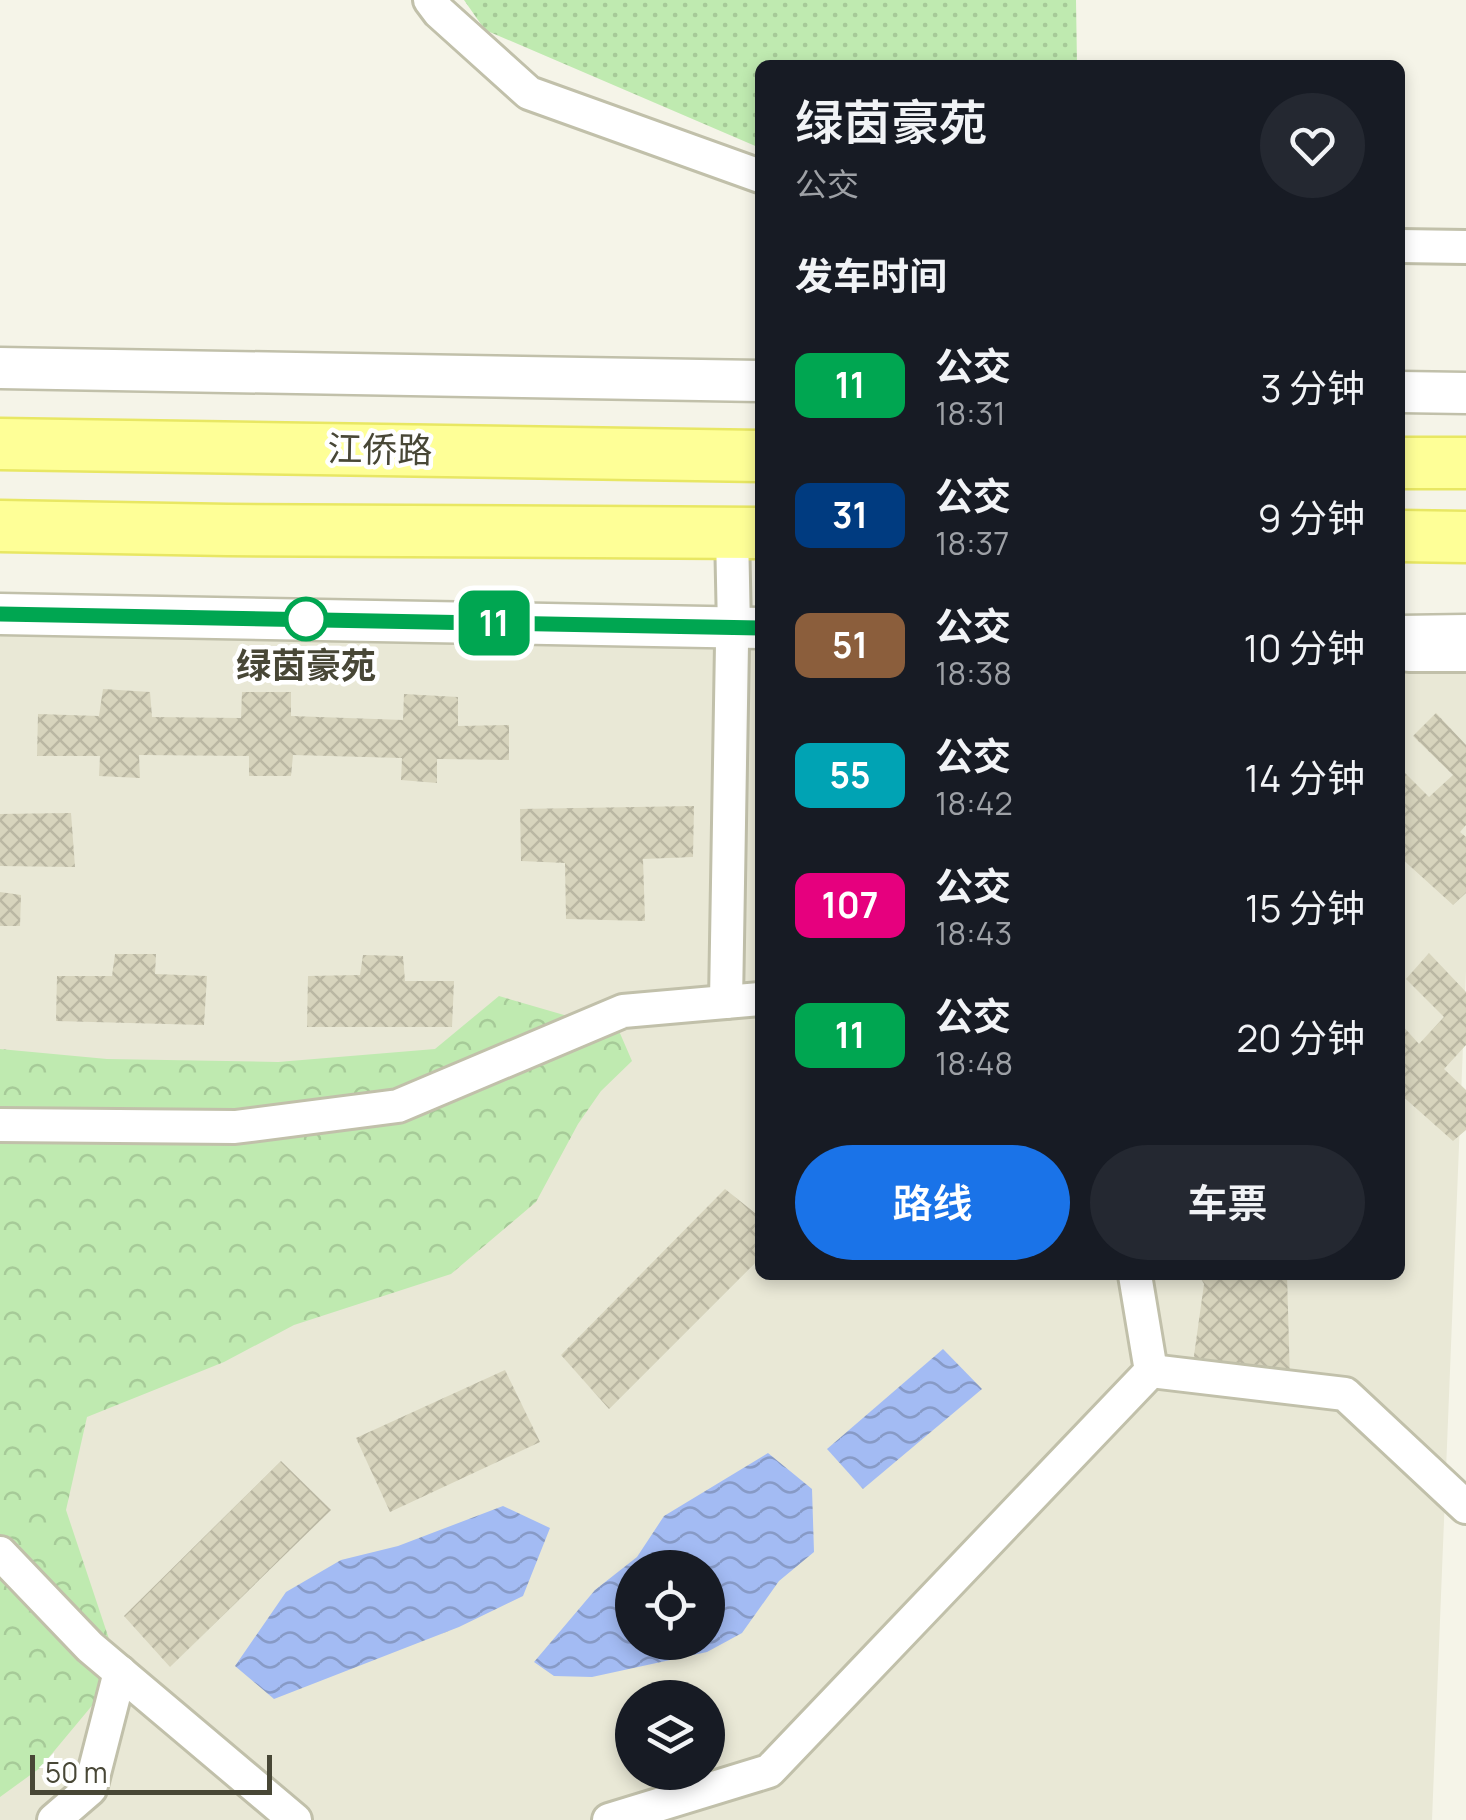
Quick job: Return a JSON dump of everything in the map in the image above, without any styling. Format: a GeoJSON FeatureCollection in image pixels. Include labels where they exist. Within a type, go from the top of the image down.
{"type":"FeatureCollection","features":[{"type":"Feature","properties":{"kind":"main road","name":"江侨路"},"geometry":{"type":"LineString","coordinates":[[0,444],[755,456]]}},
{"type":"Feature","properties":{"kind":"main road"},"geometry":{"type":"LineString","coordinates":[[1405,462],[1466,463]]}},
{"type":"Feature","properties":{"kind":"main road"},"geometry":{"type":"LineString","coordinates":[[0,526],[746,533]]}},
{"type":"Feature","properties":{"kind":"main road"},"geometry":{"type":"LineString","coordinates":[[1405,536],[1466,537]]}},
{"type":"Feature","properties":{"kind":"street"},"geometry":{"type":"LineString","coordinates":[[430,0],[530,93],[755,174]]}},
{"type":"Feature","properties":{"kind":"street"},"geometry":{"type":"LineString","coordinates":[[1405,246],[1466,247]]}},
{"type":"Feature","properties":{"kind":"street"},"geometry":{"type":"LineString","coordinates":[[0,368],[755,380]]}},
{"type":"Feature","properties":{"kind":"street"},"geometry":{"type":"LineString","coordinates":[[1405,392],[1466,393]]}},
{"type":"Feature","properties":{"kind":"street"},"geometry":{"type":"LineString","coordinates":[[726,1002],[746,636],[746,533]]}},
{"type":"Feature","properties":{"kind":"street"},"geometry":{"type":"LineString","coordinates":[[0,614],[746,636]]}},
{"type":"Feature","properties":{"kind":"street"},"geometry":{"type":"LineString","coordinates":[[0,632],[746,636]]}},
{"type":"Feature","properties":{"kind":"street"},"geometry":{"type":"LineString","coordinates":[[1405,636],[1466,635]]}},
{"type":"Feature","properties":{"kind":"street"},"geometry":{"type":"LineString","coordinates":[[1405,654],[1466,656]]}},
{"type":"Feature","properties":{"kind":"street"},"geometry":{"type":"LineString","coordinates":[[0,1125],[235,1127],[398,1106],[623,1011],[755,1000]]}},
{"type":"Feature","properties":{"kind":"street"},"geometry":{"type":"LineString","coordinates":[[1136,1280],[1151,1372]]}},
{"type":"Feature","properties":{"kind":"street"},"geometry":{"type":"LineString","coordinates":[[1151,1372],[1345,1394],[1466,1506]]}},
{"type":"Feature","properties":{"kind":"street"},"geometry":{"type":"LineString","coordinates":[[609,1820],[768,1772],[1151,1372]]}},
{"type":"Feature","properties":{"kind":"street"},"geometry":{"type":"LineString","coordinates":[[0,1552],[90,1647],[295,1820]]}},
{"type":"Feature","properties":{"kind":"street"},"geometry":{"type":"LineString","coordinates":[[54,1820],[90,1788],[120,1672]]}},
{"type":"Feature","properties":{"kind":"shaded area"},"geometry":{"type":"Polygon","coordinates":[[[0,599],[755,613],[755,1280],[1405,1280],[1405,625],[1466,626],[1466,971],[1432,1820],[0,1820],[0,599]]]}},
{"type":"Feature","properties":{"kind":"green space"},"geometry":{"type":"Polygon","coordinates":[[[464,0],[1076,0],[1077,60],[755,60],[755,146],[485,30],[464,0]]]}},
{"type":"Feature","properties":{"kind":"green space"},"geometry":{"type":"Polygon","coordinates":[[[499,996],[619,1031],[632,1061],[601,1091],[578,1124],[536,1202],[451,1274],[294,1325],[224,1362],[87,1417],[66,1510],[120,1672],[40,1768],[0,1797],[0,1049],[107,1059],[278,1062],[435,1049],[499,996]]]}},
{"type":"Feature","properties":{"kind":"water"},"geometry":{"type":"Polygon","coordinates":[[[943,1349],[982,1389],[863,1489],[827,1449],[943,1349]]]}},
{"type":"Feature","properties":{"kind":"water"},"geometry":{"type":"Polygon","coordinates":[[[768,1453],[812,1489],[814,1552],[779,1581],[742,1633],[725,1642],[725,1550],[642,1550],[664,1516],[768,1453]]]}},
{"type":"Feature","properties":{"kind":"water"},"geometry":{"type":"Polygon","coordinates":[[[503,1506],[550,1528],[523,1596],[459,1627],[274,1699],[235,1666],[286,1592],[341,1560],[398,1546],[503,1506]]]}},
{"type":"Feature","properties":{"kind":"water"},"geometry":{"type":"Polygon","coordinates":[[[615,1574],[615,1660],[670,1660],[592,1677],[554,1676],[534,1662],[595,1590],[615,1574]]]}},
{"type":"Feature","properties":{"kind":"building"},"geometry":{"type":"Polygon","coordinates":[[[103,689],[150,692],[152,717],[241,718],[242,692],[291,692],[291,716],[403,720],[404,694],[458,697],[458,726],[509,725],[509,760],[437,759],[437,783],[401,780],[402,758],[293,755],[291,776],[249,776],[249,756],[139,755],[140,778],[99,776],[100,756],[37,756],[38,714],[99,716],[103,689]]]}},
{"type":"Feature","properties":{"kind":"building"},"geometry":{"type":"Polygon","coordinates":[[[1436,713],[1466,745],[1466,825],[1460,832],[1466,837],[1466,893],[1453,905],[1405,862],[1405,773],[1429,797],[1453,775],[1413,736],[1436,713]]]}},
{"type":"Feature","properties":{"kind":"building"},"geometry":{"type":"Polygon","coordinates":[[[694,806],[693,857],[643,859],[645,921],[566,919],[565,863],[521,861],[520,809],[694,806]]]}},
{"type":"Feature","properties":{"kind":"building"},"geometry":{"type":"Polygon","coordinates":[[[71,813],[75,867],[0,866],[0,814],[71,813]]]}},
{"type":"Feature","properties":{"kind":"building"},"geometry":{"type":"Polygon","coordinates":[[[0,892],[21,895],[20,926],[0,926],[0,892]]]}},
{"type":"Feature","properties":{"kind":"building"},"geometry":{"type":"Polygon","coordinates":[[[1429,953],[1466,992],[1466,1045],[1444,1069],[1466,1090],[1466,1130],[1453,1141],[1405,1098],[1405,1029],[1419,1044],[1444,1017],[1406,979],[1429,953]]]}},
{"type":"Feature","properties":{"kind":"building"},"geometry":{"type":"Polygon","coordinates":[[[115,954],[156,954],[155,974],[207,976],[204,1025],[56,1021],[57,976],[112,976],[115,954]]]}},
{"type":"Feature","properties":{"kind":"building"},"geometry":{"type":"Polygon","coordinates":[[[363,955],[403,956],[405,981],[454,981],[452,1027],[307,1027],[308,976],[360,975],[363,955]]]}},
{"type":"Feature","properties":{"kind":"building"},"geometry":{"type":"Polygon","coordinates":[[[725,1189],[755,1213],[755,1263],[609,1409],[561,1355],[725,1189]]]}},
{"type":"Feature","properties":{"kind":"building"},"geometry":{"type":"Polygon","coordinates":[[[1202,1280],[1287,1280],[1290,1380],[1192,1370],[1202,1280]]]}},
{"type":"Feature","properties":{"kind":"building"},"geometry":{"type":"Polygon","coordinates":[[[505,1370],[540,1442],[390,1512],[356,1438],[505,1370]]]}},
{"type":"Feature","properties":{"kind":"building"},"geometry":{"type":"Polygon","coordinates":[[[281,1461],[331,1510],[170,1667],[124,1616],[281,1461]]]}},
{"type":"Feature","properties":{"kind":"bus line","name":"11"},"geometry":{"type":"LineString","coordinates":[[0,614],[755,628]]}},
{"type":"Feature","properties":{"kind":"place","name":"绿茵豪苑"},"geometry":{"type":"Point","coordinates":[306,619]}}]}
